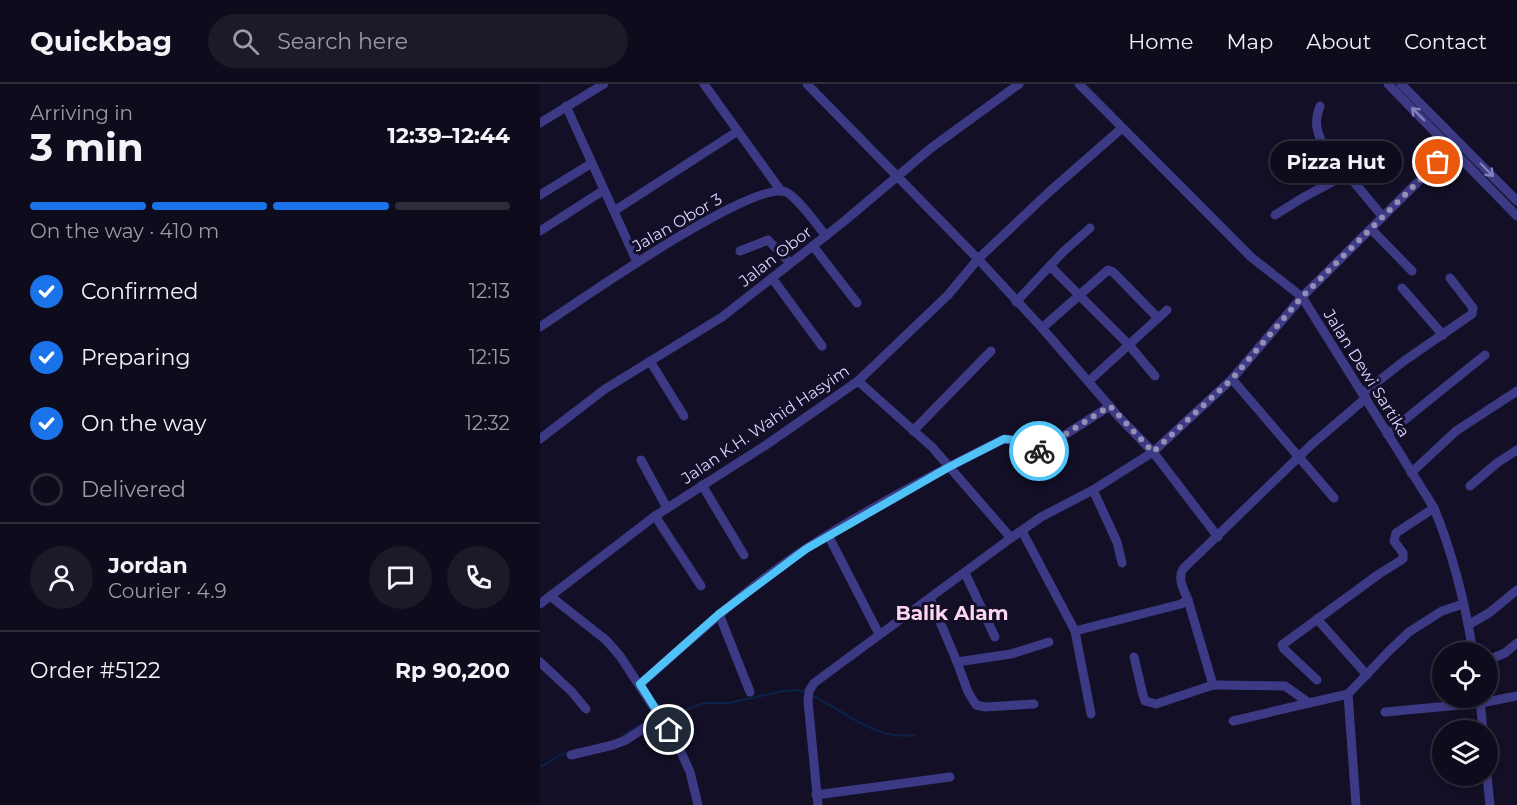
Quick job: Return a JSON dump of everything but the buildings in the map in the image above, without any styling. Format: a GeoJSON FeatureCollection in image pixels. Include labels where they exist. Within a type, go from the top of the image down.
{"type":"FeatureCollection","features":[{"type":"Feature","properties":{"kind":"street"},"geometry":{"type":"LineString","coordinates":[[540,123],[604,84]]}},
{"type":"Feature","properties":{"kind":"street"},"geometry":{"type":"LineString","coordinates":[[704,84],[781,191],[792,196],[826,236]]}},
{"type":"Feature","properties":{"kind":"street"},"geometry":{"type":"LineString","coordinates":[[807,84],[1042,328],[1153,452],[1218,537]]}},
{"type":"Feature","properties":{"kind":"street","name":"Jalan Obor"},"geometry":{"type":"LineString","coordinates":[[540,438],[605,389],[722,317],[826,236],[895,176],[1019,84]]}},
{"type":"Feature","properties":{"kind":"street","name":"Jalan Dewi Sartika"},"geometry":{"type":"LineString","coordinates":[[1078,84],[1251,257],[1302,297],[1434,508],[1447,539],[1471,642]]}},
{"type":"Feature","properties":{"kind":"street"},"geometry":{"type":"LineString","coordinates":[[1388,84],[1517,216]]}},
{"type":"Feature","properties":{"kind":"street"},"geometry":{"type":"LineString","coordinates":[[1401,84],[1517,201]]}},
{"type":"Feature","properties":{"kind":"street"},"geometry":{"type":"LineString","coordinates":[[566,106],[637,262]]}},
{"type":"Feature","properties":{"kind":"street"},"geometry":{"type":"LineString","coordinates":[[1320,106],[1316,119],[1317,134],[1324,146],[1383,217]]}},
{"type":"Feature","properties":{"kind":"street","name":"Jalan K.H. Wahid Hasyim"},"geometry":{"type":"LineString","coordinates":[[540,604],[654,516],[766,445],[858,381],[948,296],[978,260],[1049,192],[1122,128]]}},
{"type":"Feature","properties":{"kind":"street"},"geometry":{"type":"LineString","coordinates":[[614,211],[738,131]]}},
{"type":"Feature","properties":{"kind":"street"},"geometry":{"type":"LineString","coordinates":[[818,805],[808,696],[814,683],[1011,537],[1153,452],[1232,379],[1302,297],[1452,148]]}},
{"type":"Feature","properties":{"kind":"street"},"geometry":{"type":"LineString","coordinates":[[540,195],[592,163]]}},
{"type":"Feature","properties":{"kind":"street"},"geometry":{"type":"LineString","coordinates":[[1275,215],[1347,174]]}},
{"type":"Feature","properties":{"kind":"street"},"geometry":{"type":"LineString","coordinates":[[540,231],[604,190]]}},
{"type":"Feature","properties":{"kind":"street","name":"Jalan Obor 3"},"geometry":{"type":"LineString","coordinates":[[540,327],[637,262],[726,210],[781,191]]}},
{"type":"Feature","properties":{"kind":"street"},"geometry":{"type":"LineString","coordinates":[[1016,302],[1090,228]]}},
{"type":"Feature","properties":{"kind":"street"},"geometry":{"type":"LineString","coordinates":[[1371,229],[1412,271]]}},
{"type":"Feature","properties":{"kind":"street"},"geometry":{"type":"LineString","coordinates":[[740,251],[768,240],[790,263]]}},
{"type":"Feature","properties":{"kind":"street"},"geometry":{"type":"LineString","coordinates":[[813,246],[857,303]]}},
{"type":"Feature","properties":{"kind":"street"},"geometry":{"type":"LineString","coordinates":[[1051,267],[1129,345],[1155,376]]}},
{"type":"Feature","properties":{"kind":"street"},"geometry":{"type":"LineString","coordinates":[[1042,328],[1105,272],[1110,271],[1158,318]]}},
{"type":"Feature","properties":{"kind":"street"},"geometry":{"type":"LineString","coordinates":[[772,278],[822,346]]}},
{"type":"Feature","properties":{"kind":"street"},"geometry":{"type":"LineString","coordinates":[[1213,685],[1181,581],[1181,571],[1365,395],[1404,361],[1472,315],[1474,311],[1450,278]]}},
{"type":"Feature","properties":{"kind":"street"},"geometry":{"type":"LineString","coordinates":[[1402,288],[1443,335]]}},
{"type":"Feature","properties":{"kind":"street"},"geometry":{"type":"LineString","coordinates":[[1089,381],[1167,310]]}},
{"type":"Feature","properties":{"kind":"street"},"geometry":{"type":"LineString","coordinates":[[913,431],[992,351]]}},
{"type":"Feature","properties":{"kind":"street"},"geometry":{"type":"LineString","coordinates":[[1388,434],[1485,355]]}},
{"type":"Feature","properties":{"kind":"street"},"geometry":{"type":"LineString","coordinates":[[650,361],[684,416]]}},
{"type":"Feature","properties":{"kind":"street"},"geometry":{"type":"LineString","coordinates":[[1232,379],[1334,498]]}},
{"type":"Feature","properties":{"kind":"street"},"geometry":{"type":"LineString","coordinates":[[858,381],[949,467],[1011,537]]}},
{"type":"Feature","properties":{"kind":"street"},"geometry":{"type":"LineString","coordinates":[[1411,473],[1456,431],[1517,391]]}},
{"type":"Feature","properties":{"kind":"street"},"geometry":{"type":"LineString","coordinates":[[640,684],[719,614],[806,549],[949,467],[1004,439],[1014,440],[1024,455],[1032,456],[1110,406]]}},
{"type":"Feature","properties":{"kind":"street"},"geometry":{"type":"LineString","coordinates":[[1470,486],[1497,463],[1517,450]]}},
{"type":"Feature","properties":{"kind":"street"},"geometry":{"type":"LineString","coordinates":[[641,460],[667,508]]}},
{"type":"Feature","properties":{"kind":"street"},"geometry":{"type":"LineString","coordinates":[[702,485],[744,555]]}},
{"type":"Feature","properties":{"kind":"street"},"geometry":{"type":"LineString","coordinates":[[1093,490],[1113,532],[1122,563]]}},
{"type":"Feature","properties":{"kind":"street"},"geometry":{"type":"LineString","coordinates":[[1317,680],[1282,647],[1284,644],[1403,559],[1403,553],[1394,541],[1396,533],[1434,508]]}},
{"type":"Feature","properties":{"kind":"street"},"geometry":{"type":"LineString","coordinates":[[654,516],[701,586]]}},
{"type":"Feature","properties":{"kind":"street"},"geometry":{"type":"LineString","coordinates":[[1022,531],[1075,631],[1091,714]]}},
{"type":"Feature","properties":{"kind":"street"},"geometry":{"type":"LineString","coordinates":[[828,536],[879,634]]}},
{"type":"Feature","properties":{"kind":"street"},"geometry":{"type":"LineString","coordinates":[[965,573],[995,637]]}},
{"type":"Feature","properties":{"kind":"street"},"geometry":{"type":"LineString","coordinates":[[1468,625],[1489,613],[1517,590]]}},
{"type":"Feature","properties":{"kind":"street"},"geometry":{"type":"LineString","coordinates":[[550,596],[606,640],[621,656],[677,743],[690,772],[698,805]]}},
{"type":"Feature","properties":{"kind":"street"},"geometry":{"type":"LineString","coordinates":[[930,598],[968,692],[976,705],[985,707],[1034,704]]}},
{"type":"Feature","properties":{"kind":"street"},"geometry":{"type":"LineString","coordinates":[[1075,631],[1188,600]]}},
{"type":"Feature","properties":{"kind":"street"},"geometry":{"type":"LineString","coordinates":[[1233,721],[1348,694],[1409,632],[1442,611],[1463,604]]}},
{"type":"Feature","properties":{"kind":"street"},"geometry":{"type":"LineString","coordinates":[[719,614],[750,692]]}},
{"type":"Feature","properties":{"kind":"street"},"geometry":{"type":"LineString","coordinates":[[1317,619],[1367,675]]}},
{"type":"Feature","properties":{"kind":"street"},"geometry":{"type":"LineString","coordinates":[[957,662],[1011,654],[1049,642]]}},
{"type":"Feature","properties":{"kind":"street"},"geometry":{"type":"LineString","coordinates":[[1498,656],[1517,643]]}},
{"type":"Feature","properties":{"kind":"street"},"geometry":{"type":"LineString","coordinates":[[1134,657],[1145,701],[1150,703],[1155,704],[1213,685],[1285,687],[1309,703]]}},
{"type":"Feature","properties":{"kind":"street"},"geometry":{"type":"LineString","coordinates":[[540,662],[572,692],[586,709]]}},
{"type":"Feature","properties":{"kind":"street"},"geometry":{"type":"LineString","coordinates":[[1348,694],[1356,805]]}},
{"type":"Feature","properties":{"kind":"street"},"geometry":{"type":"LineString","coordinates":[[1498,698],[1517,696]]}},
{"type":"Feature","properties":{"kind":"street"},"geometry":{"type":"LineString","coordinates":[[1385,712],[1432,706]]}},
{"type":"Feature","properties":{"kind":"street"},"geometry":{"type":"LineString","coordinates":[[571,755],[626,740],[660,717]]}},
{"type":"Feature","properties":{"kind":"street"},"geometry":{"type":"LineString","coordinates":[[816,795],[950,777]]}},
{"type":"Feature","properties":{"kind":"street"},"geometry":{"type":"LineString","coordinates":[[1488,786],[1490,805]]}},
{"type":"Feature","properties":{"kind":"waterway"},"geometry":{"type":"LineString","coordinates":[[667,713],[686,710],[703,703],[729,703],[783,691],[797,690],[806,693]]}},
{"type":"Feature","properties":{"kind":"waterway"},"geometry":{"type":"LineString","coordinates":[[811,695],[873,729],[900,736],[915,735]]}},
{"type":"Feature","properties":{"kind":"waterway"},"geometry":{"type":"LineString","coordinates":[[621,737],[649,719]]}},
{"type":"Feature","properties":{"kind":"waterway"},"geometry":{"type":"LineString","coordinates":[[540,767],[567,753]]}},
{"type":"Feature","properties":{"kind":"way so far"},"geometry":{"type":"LineString","coordinates":[[1039,451],[1110,406],[1153,452],[1232,379],[1302,297],[1438,162]]}},
{"type":"Feature","properties":{"kind":"place","name":"Pizza Hut"},"geometry":{"type":"Point","coordinates":[1438,162]}},
{"type":"Feature","properties":{"kind":"district","name":"Balik Alam"},"geometry":{"type":"Point","coordinates":[952,613]}},
{"type":"Feature","properties":{"kind":"route"},"geometry":{"type":"LineString","coordinates":[[669,730],[640,684],[719,614],[806,549],[967,457],[1009,438],[1014,440],[1024,455],[1032,456],[1039,451]]}}]}
